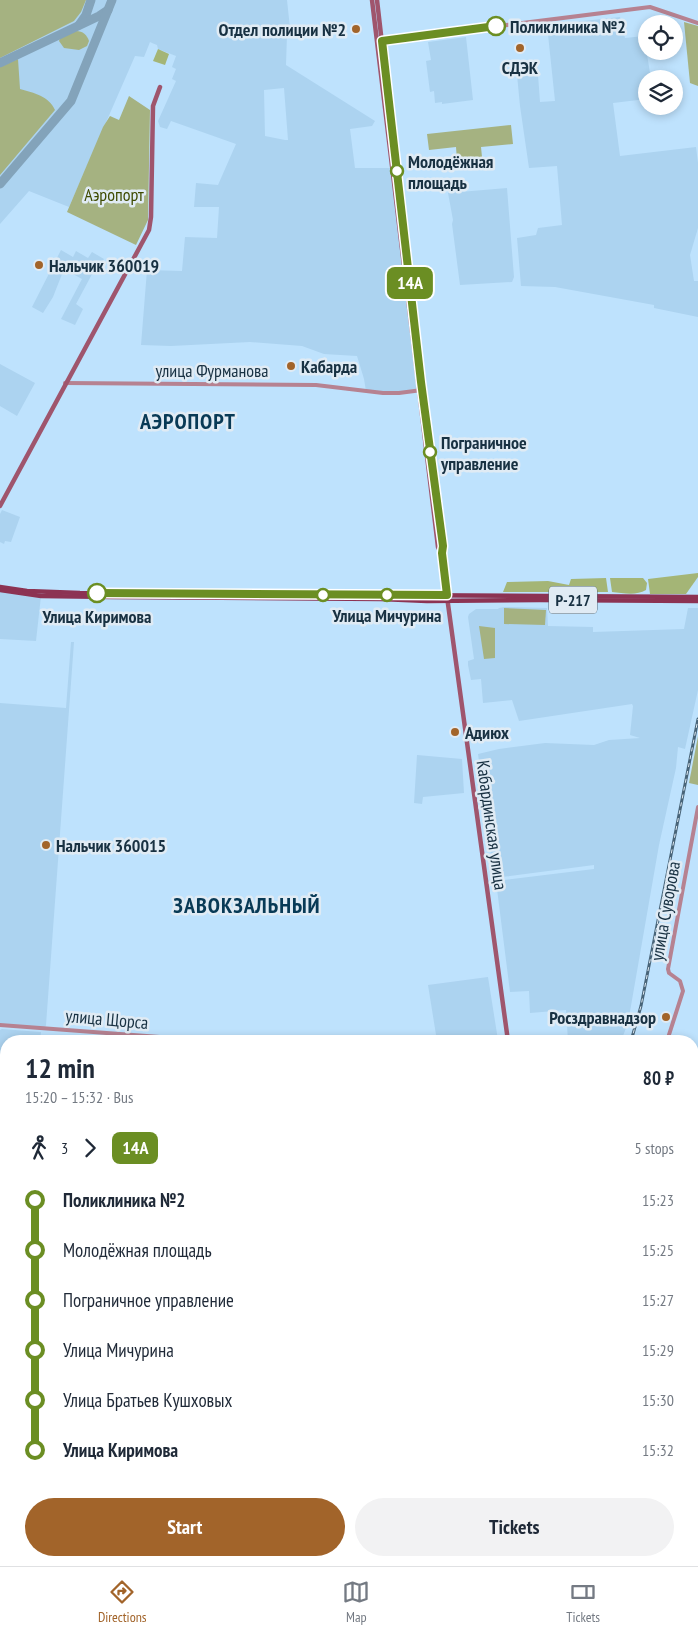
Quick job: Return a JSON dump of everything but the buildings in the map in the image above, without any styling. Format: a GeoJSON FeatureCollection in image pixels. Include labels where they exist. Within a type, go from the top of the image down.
{"type":"FeatureCollection","features":[{"type":"Feature","properties":{"kind":"main road","name":"Кабардинская улица"},"geometry":{"type":"LineString","coordinates":[[372,0],[380,41]]}},
{"type":"Feature","properties":{"kind":"main road","name":"Кабардинская улица"},"geometry":{"type":"LineString","coordinates":[[377,0],[380,41],[420,390],[443,546],[442,553],[507,1035]]}},
{"type":"Feature","properties":{"kind":"main road"},"geometry":{"type":"LineString","coordinates":[[0,506],[149,230],[153,106],[160,87]]}},
{"type":"Feature","properties":{"kind":"main road","name":"Р-217"},"geometry":{"type":"LineString","coordinates":[[0,589],[64,593],[698,601]]}},
{"type":"Feature","properties":{"kind":"main road","name":"Р-217"},"geometry":{"type":"LineString","coordinates":[[0,589],[41,596],[78,597],[698,597]]}},
{"type":"Feature","properties":{"kind":"street"},"geometry":{"type":"LineString","coordinates":[[650,1],[650,7]]}},
{"type":"Feature","properties":{"kind":"street"},"geometry":{"type":"LineString","coordinates":[[380,41],[650,7],[698,23]]}},
{"type":"Feature","properties":{"kind":"street","name":"улица Фурманова"},"geometry":{"type":"LineString","coordinates":[[65,383],[316,384],[383,393],[420,390]]}},
{"type":"Feature","properties":{"kind":"street","name":"улица Суворова"},"geometry":{"type":"LineString","coordinates":[[669,1035],[683,991],[680,981],[669,973],[668,969],[698,807]]}},
{"type":"Feature","properties":{"kind":"street","name":"улица Щорса"},"geometry":{"type":"LineString","coordinates":[[0,1026],[128,1035]]}},
{"type":"Feature","properties":{"kind":"shaded area"},"geometry":{"type":"Polygon","coordinates":[[[0,0],[287,0],[290,28],[287,35],[286,65],[375,121],[372,126],[350,129],[355,168],[392,168],[418,391],[366,391],[357,356],[324,354],[302,346],[250,342],[171,346],[141,345],[147,270],[182,271],[185,237],[217,238],[219,207],[194,207],[196,183],[218,185],[236,144],[171,121],[167,129],[160,127],[158,121],[176,81],[172,79],[176,69],[172,67],[176,56],[158,49],[157,45],[150,42],[144,57],[135,56],[69,207],[29,191],[0,224],[0,0]],[[284,88],[264,90],[265,136],[288,140],[284,88]]]}},
{"type":"Feature","properties":{"kind":"shaded area"},"geometry":{"type":"Polygon","coordinates":[[[620,17],[625,38],[638,37],[638,60],[648,60],[650,70],[638,70],[638,100],[613,103],[620,156],[696,147],[698,163],[698,228],[690,255],[694,281],[698,281],[698,317],[654,308],[654,305],[555,287],[521,286],[517,238],[536,235],[538,228],[562,225],[557,166],[529,168],[516,64],[537,61],[540,102],[555,101],[547,25],[620,17]]]}},
{"type":"Feature","properties":{"kind":"shaded area"},"geometry":{"type":"Polygon","coordinates":[[[466,37],[473,100],[442,104],[442,102],[435,103],[434,91],[430,92],[426,61],[431,60],[428,42],[466,37]]]}},
{"type":"Feature","properties":{"kind":"shaded area"},"geometry":{"type":"Polygon","coordinates":[[[507,188],[514,277],[512,282],[460,285],[448,193],[507,188]]]}},
{"type":"Feature","properties":{"kind":"shaded area"},"geometry":{"type":"Polygon","coordinates":[[[61,250],[73,257],[76,251],[88,258],[92,252],[104,259],[100,264],[98,263],[76,304],[83,309],[75,325],[61,319],[82,279],[64,269],[53,297],[43,313],[32,307],[61,250]]]}},
{"type":"Feature","properties":{"kind":"shaded area"},"geometry":{"type":"Polygon","coordinates":[[[0,364],[35,383],[17,416],[0,406],[0,364]]]}},
{"type":"Feature","properties":{"kind":"shaded area"},"geometry":{"type":"Polygon","coordinates":[[[2,510],[20,517],[11,542],[5,541],[4,544],[0,542],[0,514],[2,510]]]}},
{"type":"Feature","properties":{"kind":"shaded area"},"geometry":{"type":"Polygon","coordinates":[[[0,590],[41,596],[36,641],[0,639],[0,590]]]}},
{"type":"Feature","properties":{"kind":"shaded area"},"geometry":{"type":"Polygon","coordinates":[[[547,608],[548,626],[593,627],[593,632],[684,629],[688,608],[698,608],[698,690],[685,749],[678,747],[676,768],[659,845],[628,1023],[623,1035],[568,1035],[566,1010],[530,1013],[529,991],[510,992],[496,881],[594,869],[594,865],[494,878],[478,754],[499,749],[545,743],[594,745],[609,740],[640,738],[630,735],[633,706],[632,704],[519,721],[512,700],[483,703],[481,679],[471,680],[468,665],[468,661],[474,659],[468,617],[476,609],[547,608]]]}},
{"type":"Feature","properties":{"kind":"shaded area"},"geometry":{"type":"Polygon","coordinates":[[[71,642],[74,642],[46,1025],[45,1028],[0,1025],[0,703],[66,708],[71,642]]]}},
{"type":"Feature","properties":{"kind":"shaded area"},"geometry":{"type":"Polygon","coordinates":[[[417,755],[462,759],[464,793],[423,797],[422,804],[414,803],[417,755]]]}},
{"type":"Feature","properties":{"kind":"shaded area"},"geometry":{"type":"Polygon","coordinates":[[[488,977],[497,1035],[436,1035],[428,985],[488,977]]]}},
{"type":"Feature","properties":{"kind":"shaded area"},"geometry":{"type":"Polygon","coordinates":[[[0,1030],[41,1032],[41,1035],[0,1035],[0,1030]]]}},
{"type":"Feature","properties":{"kind":"green space"},"geometry":{"type":"Polygon","coordinates":[[[0,0],[86,0],[81,12],[74,21],[0,58],[0,0]]]}},
{"type":"Feature","properties":{"kind":"green space"},"geometry":{"type":"Polygon","coordinates":[[[684,22],[698,26],[698,86],[690,83],[684,22]]]}},
{"type":"Feature","properties":{"kind":"green space"},"geometry":{"type":"Polygon","coordinates":[[[76,31],[83,33],[87,37],[89,41],[87,46],[79,50],[64,48],[59,41],[60,38],[76,31]]]}},
{"type":"Feature","properties":{"kind":"green space"},"geometry":{"type":"Polygon","coordinates":[[[158,49],[169,54],[165,65],[153,61],[158,49]]]}},
{"type":"Feature","properties":{"kind":"green space"},"geometry":{"type":"Polygon","coordinates":[[[18,59],[20,89],[45,98],[55,110],[0,175],[0,67],[18,59]]]}},
{"type":"Feature","properties":{"kind":"green space","name":"Аэропорт"},"geometry":{"type":"Polygon","coordinates":[[[129,96],[150,110],[148,220],[136,245],[67,212],[103,127],[110,116],[119,120],[129,96]]]}},
{"type":"Feature","properties":{"kind":"green space"},"geometry":{"type":"Polygon","coordinates":[[[511,125],[513,144],[481,147],[482,157],[457,160],[456,147],[429,150],[427,134],[511,125]]]}},
{"type":"Feature","properties":{"kind":"green space"},"geometry":{"type":"Polygon","coordinates":[[[698,573],[698,577],[686,594],[650,594],[648,579],[698,573]]]}},
{"type":"Feature","properties":{"kind":"green space"},"geometry":{"type":"Polygon","coordinates":[[[606,578],[608,592],[503,592],[507,582],[548,581],[569,585],[571,579],[606,578]]]}},
{"type":"Feature","properties":{"kind":"green space"},"geometry":{"type":"Polygon","coordinates":[[[610,578],[643,578],[647,583],[646,590],[634,594],[612,592],[610,578]]]}},
{"type":"Feature","properties":{"kind":"green space"},"geometry":{"type":"Polygon","coordinates":[[[504,608],[546,610],[545,625],[504,624],[504,608]]]}},
{"type":"Feature","properties":{"kind":"green space"},"geometry":{"type":"Polygon","coordinates":[[[479,626],[495,628],[495,658],[484,659],[479,626]]]}},
{"type":"Feature","properties":{"kind":"green space"},"geometry":{"type":"Polygon","coordinates":[[[698,736],[698,785],[689,783],[698,736]]]}},
{"type":"Feature","properties":{"kind":"taxiway"},"geometry":{"type":"LineString","coordinates":[[79,25],[86,15],[91,0]]}},
{"type":"Feature","properties":{"kind":"taxiway"},"geometry":{"type":"LineString","coordinates":[[0,184],[71,101],[112,0]]}},
{"type":"Feature","properties":{"kind":"taxiway"},"geometry":{"type":"LineString","coordinates":[[0,63],[108,10]]}},
{"type":"Feature","properties":{"kind":"railway"},"geometry":{"type":"LineString","coordinates":[[633,1035],[641,1006],[698,719]]}},
{"type":"Feature","properties":{"kind":"bus line","name":"14А"},"geometry":{"type":"LineString","coordinates":[[97,593],[341,596],[447,595],[442,553],[443,546],[421,382],[382,41],[496,26]]}},
{"type":"Feature","properties":{"kind":"place","name":"Поликлиника №2"},"geometry":{"type":"Point","coordinates":[496,26]}},
{"type":"Feature","properties":{"kind":"place","name":"Отдел полиции №2"},"geometry":{"type":"Point","coordinates":[356,29]}},
{"type":"Feature","properties":{"kind":"place","name":"СДЭК"},"geometry":{"type":"Point","coordinates":[520,48]}},
{"type":"Feature","properties":{"kind":"place","name":"Молодёжная площадь"},"geometry":{"type":"Point","coordinates":[397,171]}},
{"type":"Feature","properties":{"kind":"place","name":"Нальчик 360019"},"geometry":{"type":"Point","coordinates":[39,265]}},
{"type":"Feature","properties":{"kind":"place","name":"Кабарда"},"geometry":{"type":"Point","coordinates":[291,366]}},
{"type":"Feature","properties":{"kind":"place","name":"Пограничное управление"},"geometry":{"type":"Point","coordinates":[430,452]}},
{"type":"Feature","properties":{"kind":"place","name":"Улица Киримова"},"geometry":{"type":"Point","coordinates":[97,593]}},
{"type":"Feature","properties":{"kind":"place","name":"Улица Мичурина"},"geometry":{"type":"Point","coordinates":[387,595]}},
{"type":"Feature","properties":{"kind":"place","name":"Адиюх"},"geometry":{"type":"Point","coordinates":[455,732]}},
{"type":"Feature","properties":{"kind":"place","name":"Нальчик 360015"},"geometry":{"type":"Point","coordinates":[46,845]}},
{"type":"Feature","properties":{"kind":"place","name":"Росздравнадзор"},"geometry":{"type":"Point","coordinates":[666,1017]}},
{"type":"Feature","properties":{"kind":"district","name":"АЭРОПОРТ"},"geometry":{"type":"Point","coordinates":[188,421]}},
{"type":"Feature","properties":{"kind":"district","name":"ЗАВОКЗАЛЬНЫЙ"},"geometry":{"type":"Point","coordinates":[247,905]}}]}
